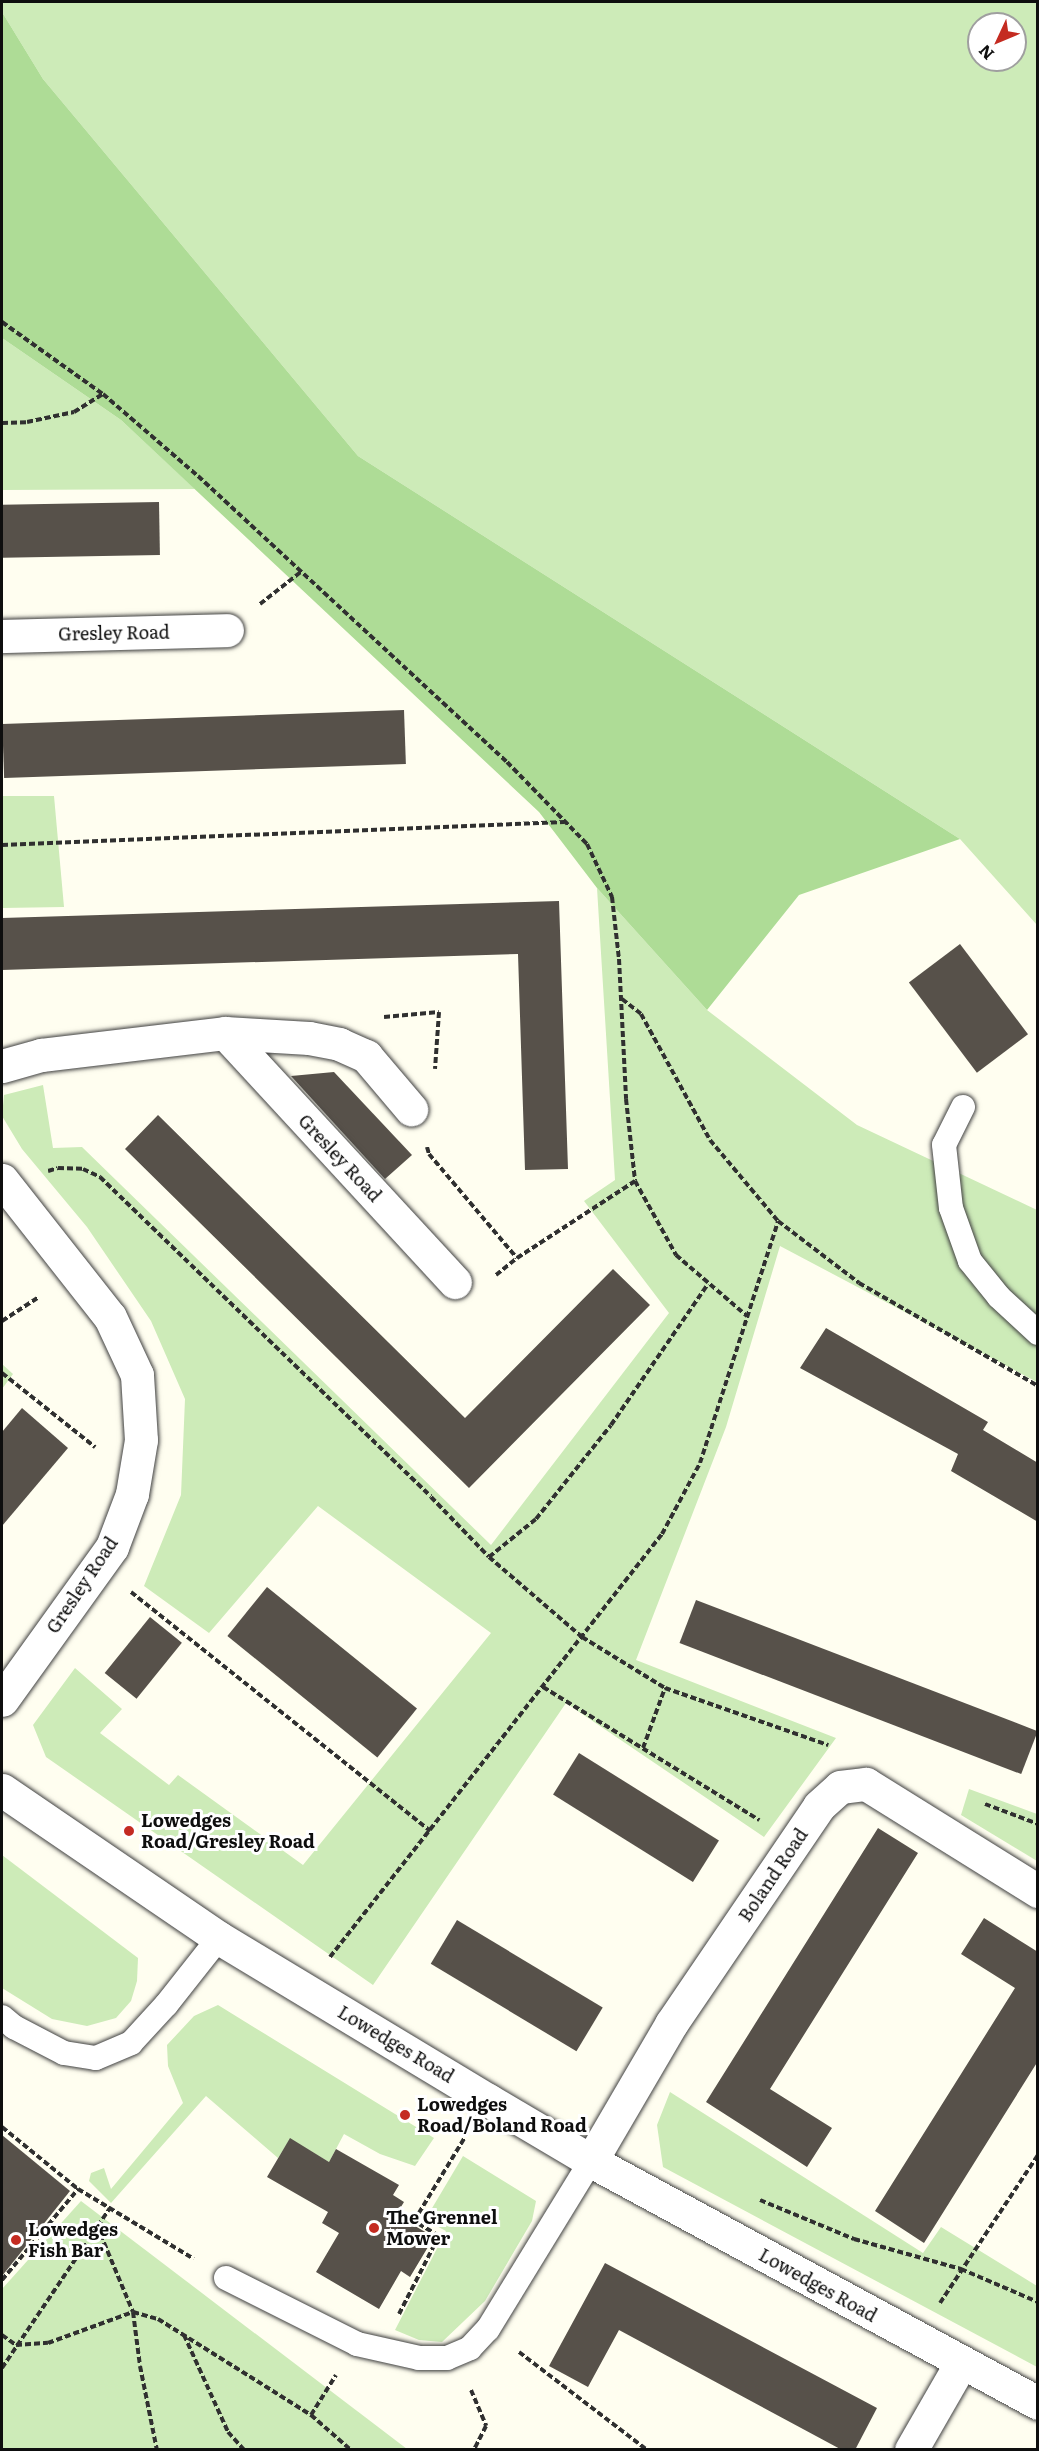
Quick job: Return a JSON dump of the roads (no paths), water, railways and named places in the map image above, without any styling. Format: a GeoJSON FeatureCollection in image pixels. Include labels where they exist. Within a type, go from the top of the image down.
{"type":"FeatureCollection","features":[{"type":"Feature","properties":{"kind":"street","name":"Gresley Road"},"geometry":{"type":"LineString","coordinates":[[2,636],[227,630]]}},
{"type":"Feature","properties":{"kind":"street","name":"Gresley Road"},"geometry":{"type":"LineString","coordinates":[[225,1033],[455,1282]]}},
{"type":"Feature","properties":{"kind":"street"},"geometry":{"type":"LineString","coordinates":[[2,1066],[41,1055],[225,1033],[309,1038],[339,1044],[366,1056],[411,1109]]}},
{"type":"Feature","properties":{"kind":"street","name":"Gresley Road"},"geometry":{"type":"LineString","coordinates":[[2,1700],[112,1546],[132,1494],[141,1440],[137,1375],[110,1317],[5,1184]]}},
{"type":"Feature","properties":{"kind":"street","name":"Boland Road"},"geometry":{"type":"LineString","coordinates":[[591,2161],[671,2024],[819,1806],[840,1787],[866,1785],[1038,1891]]}},
{"type":"Feature","properties":{"kind":"street","name":"Lowedges Road"},"geometry":{"type":"LineString","coordinates":[[2,1790],[219,1938],[591,2161],[1038,2403]]}},
{"type":"Feature","properties":{"kind":"street"},"geometry":{"type":"LineString","coordinates":[[911,2450],[961,2363]]}},
{"type":"Feature","properties":{"kind":"lane"},"geometry":{"type":"LineString","coordinates":[[963,1107],[944,1145],[951,1208],[970,1261],[999,1297],[1038,1333]]}},
{"type":"Feature","properties":{"kind":"lane"},"geometry":{"type":"LineString","coordinates":[[2,2017],[14,2027],[63,2053],[96,2058],[131,2043],[166,2005],[219,1938]]}},
{"type":"Feature","properties":{"kind":"lane"},"geometry":{"type":"LineString","coordinates":[[226,2278],[357,2344],[419,2358],[447,2358],[470,2348],[488,2329],[591,2161]]}},
{"type":"Feature","properties":{"kind":"place","name":"Lowedges Road/Gresley Road"},"geometry":{"type":"Point","coordinates":[129,1831]}},
{"type":"Feature","properties":{"kind":"place","name":"Lowedges Road/Boland Road"},"geometry":{"type":"Point","coordinates":[405,2115]}},
{"type":"Feature","properties":{"kind":"place","name":"The Grennel Mower"},"geometry":{"type":"Point","coordinates":[374,2228]}},
{"type":"Feature","properties":{"kind":"place","name":"Lowedges Fish Bar"},"geometry":{"type":"Point","coordinates":[16,2240]}}]}
